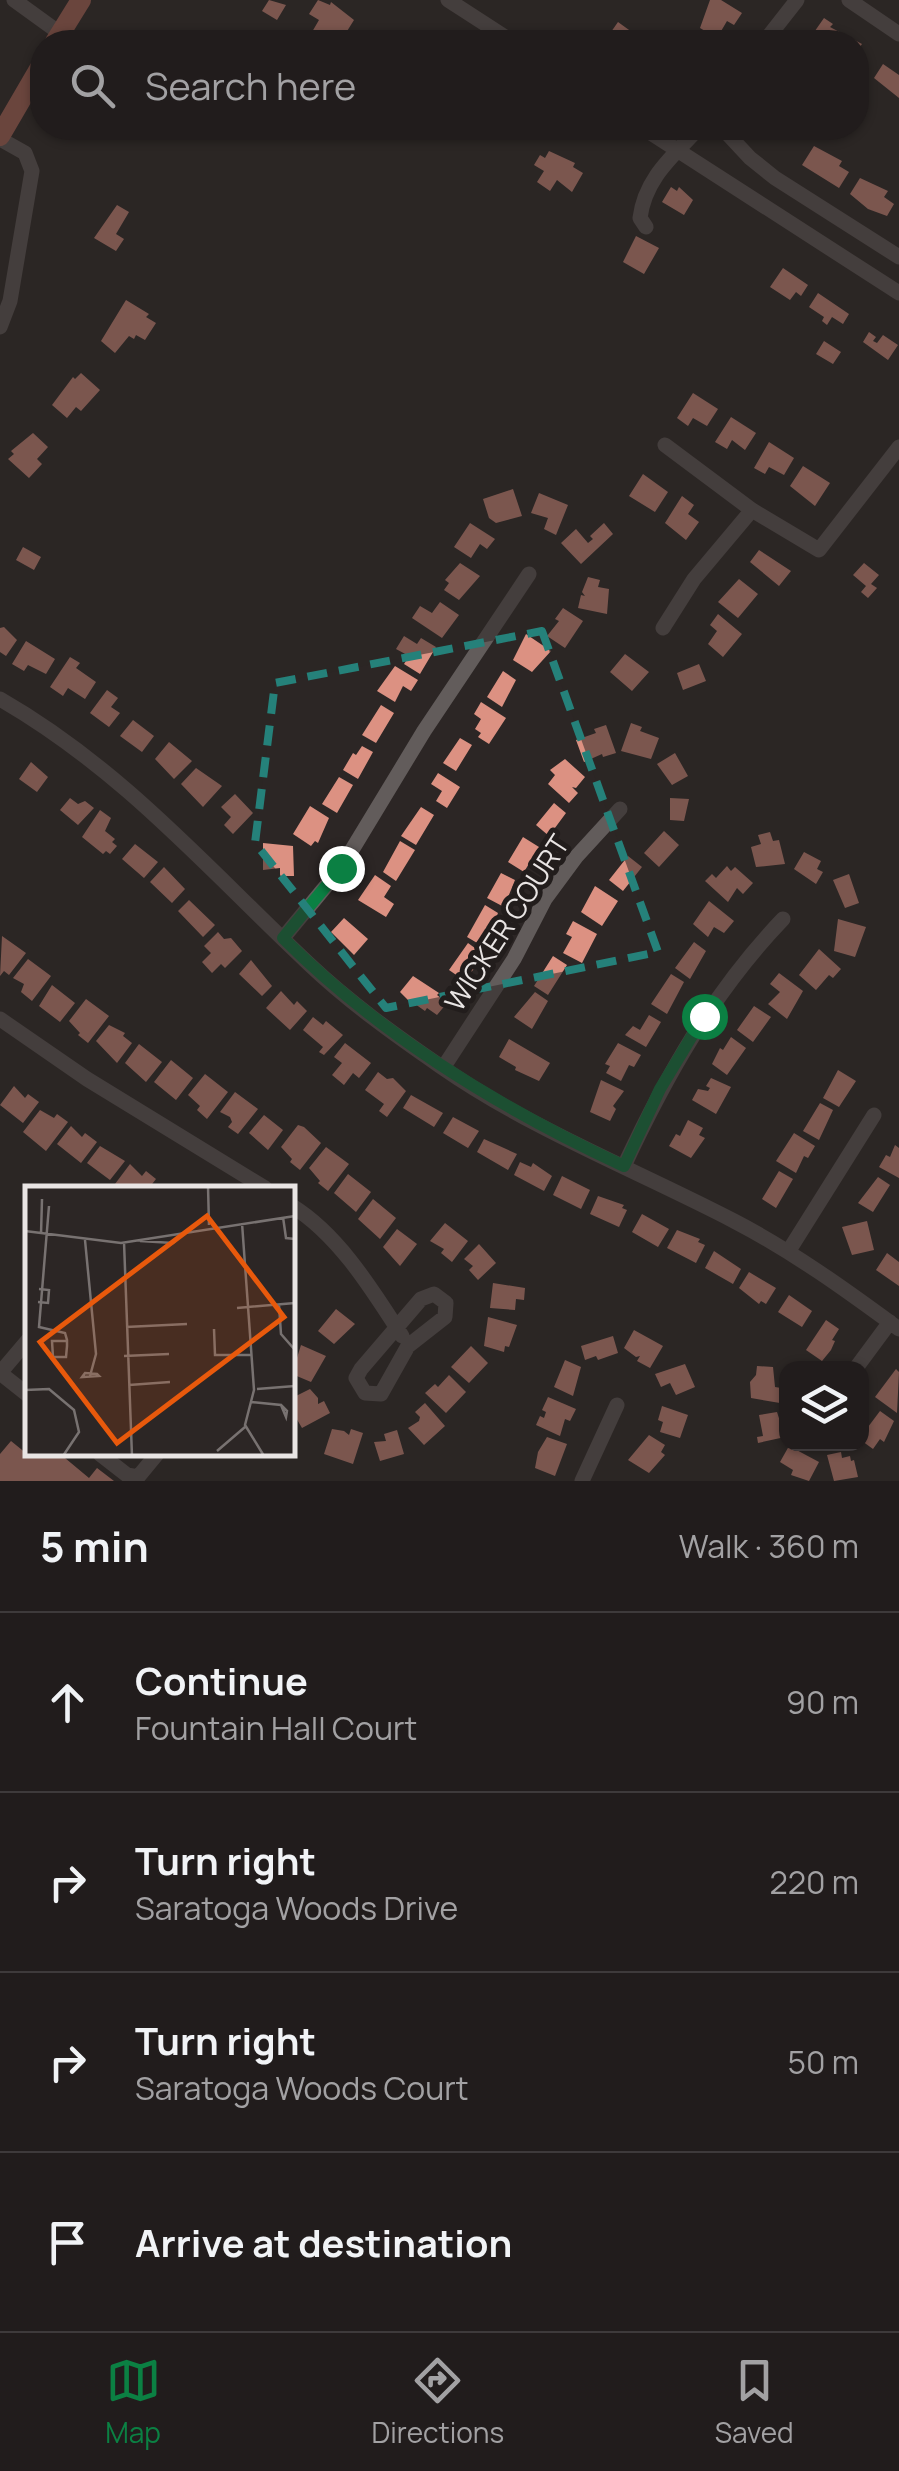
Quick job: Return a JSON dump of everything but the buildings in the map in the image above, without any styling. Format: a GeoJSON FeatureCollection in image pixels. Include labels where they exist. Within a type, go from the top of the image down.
{"type":"FeatureCollection","features":[{"type":"Feature","properties":{"kind":"main road"},"geometry":{"type":"LineString","coordinates":[[63,30],[81,0]]}},
{"type":"Feature","properties":{"kind":"main road"},"geometry":{"type":"LineString","coordinates":[[0,137],[30,85]]}},
{"type":"Feature","properties":{"kind":"street"},"geometry":{"type":"LineString","coordinates":[[14,0],[49,30]]}},
{"type":"Feature","properties":{"kind":"street"},"geometry":{"type":"LineString","coordinates":[[448,0],[494,30]]}},
{"type":"Feature","properties":{"kind":"street"},"geometry":{"type":"LineString","coordinates":[[773,30],[797,0]]}},
{"type":"Feature","properties":{"kind":"street"},"geometry":{"type":"LineString","coordinates":[[849,0],[899,34]]}},
{"type":"Feature","properties":{"kind":"street"},"geometry":{"type":"LineString","coordinates":[[0,137],[25,153],[32,171],[10,301],[0,327]]}},
{"type":"Feature","properties":{"kind":"street"},"geometry":{"type":"LineString","coordinates":[[662,140],[899,293]]}},
{"type":"Feature","properties":{"kind":"street"},"geometry":{"type":"LineString","coordinates":[[646,227],[640,218],[642,201],[652,178],[688,140]]}},
{"type":"Feature","properties":{"kind":"street"},"geometry":{"type":"LineString","coordinates":[[733,140],[775,178],[899,257]]}},
{"type":"Feature","properties":{"kind":"street"},"geometry":{"type":"LineString","coordinates":[[665,446],[752,510],[819,550],[899,446]]}},
{"type":"Feature","properties":{"kind":"street"},"geometry":{"type":"LineString","coordinates":[[663,628],[694,579],[752,510]]}},
{"type":"Feature","properties":{"kind":"street"},"geometry":{"type":"LineString","coordinates":[[283,938],[341,868],[474,652],[529,574]]}},
{"type":"Feature","properties":{"kind":"street"},"geometry":{"type":"LineString","coordinates":[[0,699],[106,770],[364,1011],[442,1068],[526,1119],[738,1223],[788,1252],[894,1325],[862,1361]]}},
{"type":"Feature","properties":{"kind":"street","name":"WICKER COURT"},"geometry":{"type":"LineString","coordinates":[[442,1068],[514,959],[546,900],[576,857],[620,810]]}},
{"type":"Feature","properties":{"kind":"street"},"geometry":{"type":"LineString","coordinates":[[624,1166],[660,1089],[704,1016],[740,967],[783,919]]}},
{"type":"Feature","properties":{"kind":"street"},"geometry":{"type":"LineString","coordinates":[[0,1019],[87,1079],[260,1186]]}},
{"type":"Feature","properties":{"kind":"street"},"geometry":{"type":"LineString","coordinates":[[788,1252],[874,1114]]}},
{"type":"Feature","properties":{"kind":"street"},"geometry":{"type":"LineString","coordinates":[[295,1208],[309,1217],[359,1273],[408,1346]]}},
{"type":"Feature","properties":{"kind":"street"},"geometry":{"type":"LineString","coordinates":[[434,1294],[446,1303],[445,1318],[408,1346],[381,1394],[370,1396],[360,1390],[358,1374],[424,1296],[434,1294]]}},
{"type":"Feature","properties":{"kind":"street"},"geometry":{"type":"LineString","coordinates":[[25,1344],[0,1373],[25,1393]]}},
{"type":"Feature","properties":{"kind":"street"},"geometry":{"type":"LineString","coordinates":[[582,1481],[617,1405]]}},
{"type":"Feature","properties":{"kind":"street"},"geometry":{"type":"LineString","coordinates":[[103,1456],[128,1475],[138,1477],[154,1456]]}},
{"type":"Feature","properties":{"kind":"highlighted area"},"geometry":{"type":"Polygon","coordinates":[[[542,631],[658,952],[386,1008],[255,843],[275,683],[542,631]]]}},
{"type":"Feature","properties":{"kind":"route"},"geometry":{"type":"LineString","coordinates":[[341,868],[283,938],[364,1011],[442,1068],[561,1138],[624,1166],[660,1089],[704,1016]]}}]}
